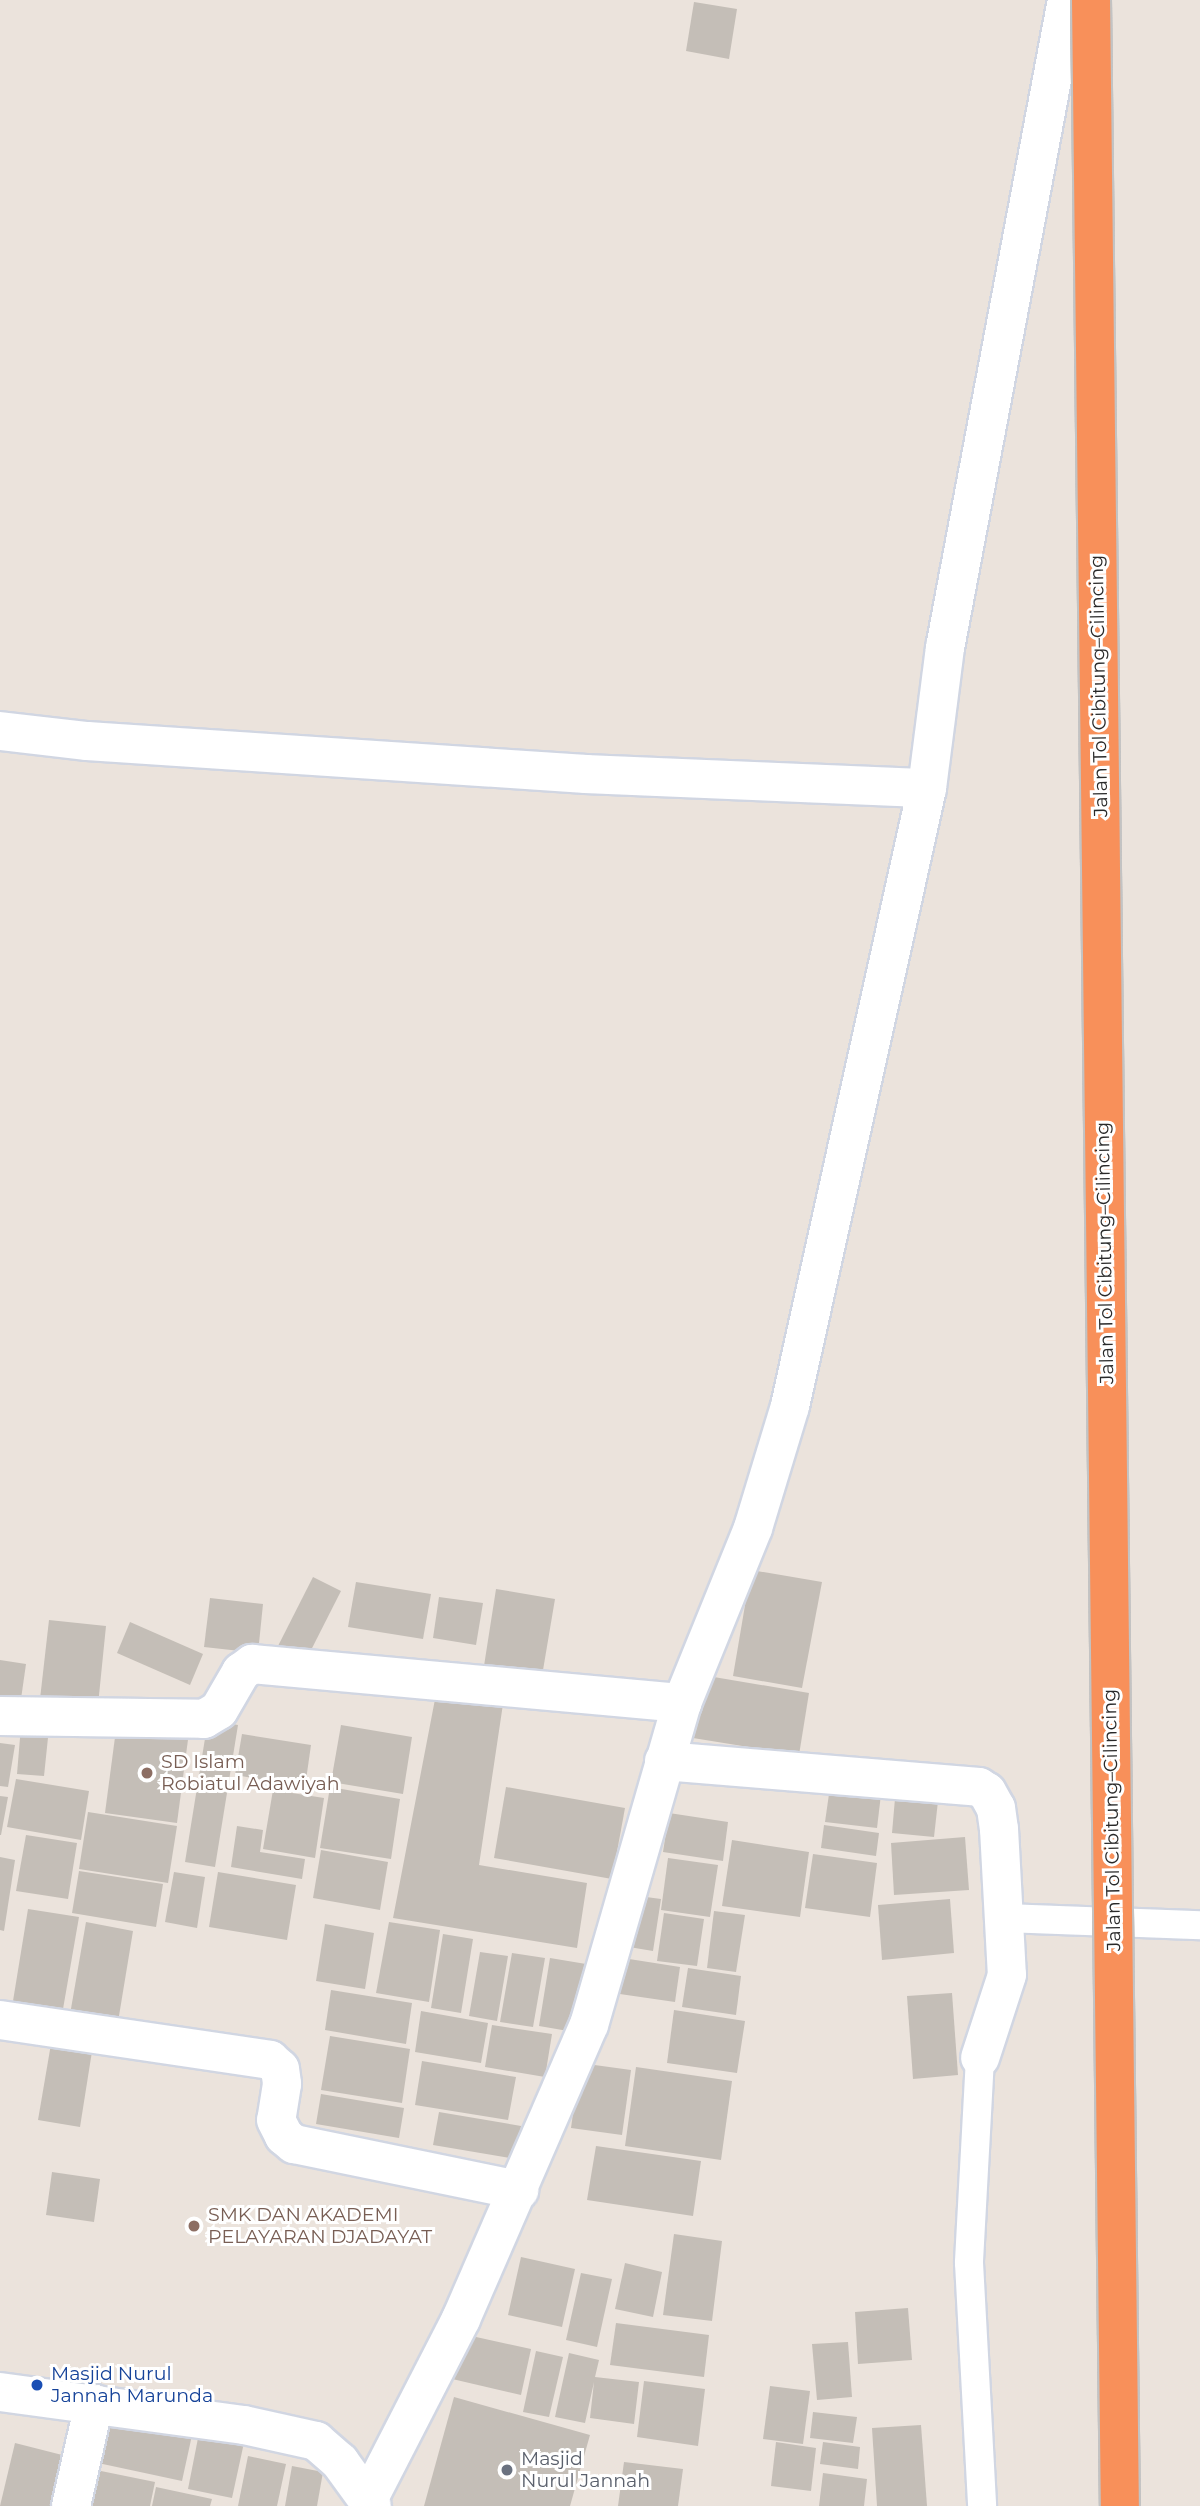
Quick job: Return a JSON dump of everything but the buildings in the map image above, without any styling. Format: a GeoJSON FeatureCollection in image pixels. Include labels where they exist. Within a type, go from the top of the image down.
{"type":"FeatureCollection","features":[{"type":"Feature","properties":{"kind":"highway","name":"Jalan Tol Cibitung–Cilincing"},"geometry":{"type":"LineString","coordinates":[[1091,0],[1119,2506]]}},
{"type":"Feature","properties":{"kind":"street"},"geometry":{"type":"LineString","coordinates":[[0,2392],[244,2425],[316,2441],[340,2462],[370,2503],[461,2319],[519,2190],[589,2025],[682,1703],[753,1528],[790,1406],[927,788],[960,566],[1067,0]]}},
{"type":"Feature","properties":{"kind":"street"},"geometry":{"type":"LineString","coordinates":[[0,731],[101,742],[586,774],[927,788]]}},
{"type":"Feature","properties":{"kind":"street"},"geometry":{"type":"LineString","coordinates":[[0,1716],[204,1719],[219,1710],[241,1672],[252,1664],[682,1703]]}},
{"type":"Feature","properties":{"kind":"street"},"geometry":{"type":"LineString","coordinates":[[664,1761],[979,1787],[996,1808],[1005,1918],[1004,1990],[991,2014],[979,2059]]}},
{"type":"Feature","properties":{"kind":"street"},"geometry":{"type":"LineString","coordinates":[[0,2020],[270,2060],[280,2069],[282,2084],[276,2120],[284,2136],[294,2144],[519,2190]]}},
{"type":"Feature","properties":{"kind":"street"},"geometry":{"type":"LineString","coordinates":[[71,2506],[94,2404]]}},
{"type":"Feature","properties":{"kind":"lane"},"geometry":{"type":"LineString","coordinates":[[1005,1918],[1200,1925]]}},
{"type":"Feature","properties":{"kind":"lane"},"geometry":{"type":"LineString","coordinates":[[979,2059],[969,2263],[982,2506]]}},
{"type":"Feature","properties":{"kind":"place","name":"SD Islam Robiatul Adawiyah"},"geometry":{"type":"Point","coordinates":[147,1773]}},
{"type":"Feature","properties":{"kind":"place","name":"SMK DAN AKADEMI PELAYARAN DJADAYAT"},"geometry":{"type":"Point","coordinates":[194,2226]}},
{"type":"Feature","properties":{"kind":"place","name":"Masjid Nurul Jannah Marunda"},"geometry":{"type":"Point","coordinates":[37,2385]}},
{"type":"Feature","properties":{"kind":"place","name":"Masjid Nurul Jannah"},"geometry":{"type":"Point","coordinates":[507,2470]}}]}
